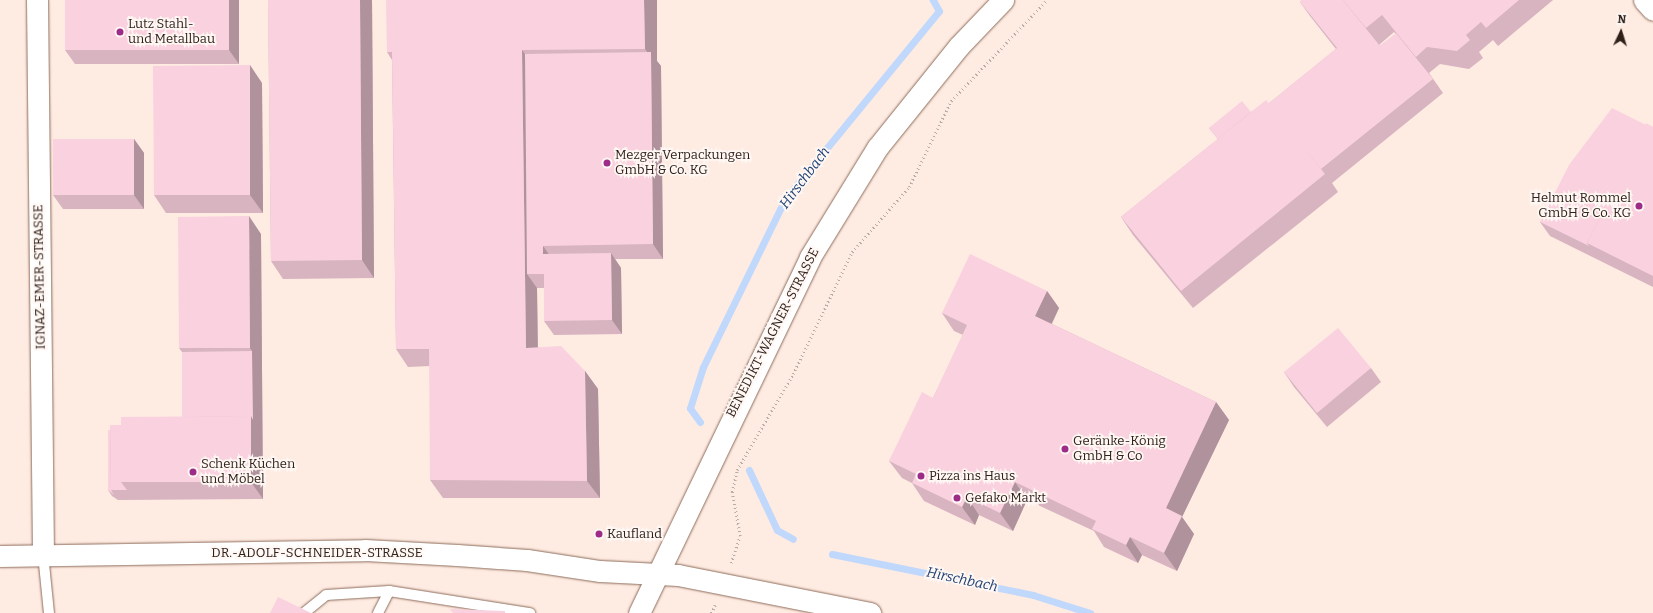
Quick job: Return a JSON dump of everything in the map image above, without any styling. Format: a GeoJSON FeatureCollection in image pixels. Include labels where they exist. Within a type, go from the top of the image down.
{"type":"FeatureCollection","features":[{"type":"Feature","properties":{"kind":"street","name":"IGNAZ-EMER-STRASSE"},"geometry":{"type":"LineString","coordinates":[[36,0],[43,554]]}},
{"type":"Feature","properties":{"kind":"street","name":"BENEDIKT-WAGNER-STRASSE"},"geometry":{"type":"LineString","coordinates":[[640,613],[657,574],[810,257],[877,148],[959,46],[1002,0]]}},
{"type":"Feature","properties":{"kind":"street"},"geometry":{"type":"LineString","coordinates":[[1644,0],[1653,10]]}},
{"type":"Feature","properties":{"kind":"street","name":"DR.-ADOLF-SCHNEIDER-STRASSE"},"geometry":{"type":"LineString","coordinates":[[0,556],[43,554],[365,550],[528,560],[600,571],[657,574],[724,584],[870,613]]}},
{"type":"Feature","properties":{"kind":"lane"},"geometry":{"type":"LineString","coordinates":[[43,554],[49,613]]}},
{"type":"Feature","properties":{"kind":"lane"},"geometry":{"type":"LineString","coordinates":[[378,613],[389,591]]}},
{"type":"Feature","properties":{"kind":"lane"},"geometry":{"type":"LineString","coordinates":[[304,613],[326,595],[389,591],[530,613]]}},
{"type":"Feature","properties":{"kind":"path"},"geometry":{"type":"LineString","coordinates":[[711,613],[724,584],[740,536],[732,492],[737,470],[793,374],[852,252],[909,187],[951,101],[1047,0]]}},
{"type":"Feature","properties":{"kind":"shaded area"},"geometry":{"type":"Polygon","coordinates":[[[0,0],[1653,0],[1653,613],[0,613],[0,0]]]}},
{"type":"Feature","properties":{"kind":"building"},"geometry":{"type":"Polygon","coordinates":[[[65,0],[229,0],[229,50],[65,50],[65,0]]]}},
{"type":"Feature","properties":{"kind":"building"},"geometry":{"type":"Polygon","coordinates":[[[268,0],[360,0],[362,260],[271,261],[268,0]]]}},
{"type":"Feature","properties":{"kind":"building"},"geometry":{"type":"Polygon","coordinates":[[[386,0],[644,0],[645,49],[522,50],[526,348],[561,346],[585,371],[587,481],[430,480],[429,349],[396,349],[392,52],[387,52],[386,0]]]}},
{"type":"Feature","properties":{"kind":"building"},"geometry":{"type":"Polygon","coordinates":[[[1302,0],[1343,0],[1380,46],[1396,33],[1433,79],[1321,169],[1268,104],[1337,48],[1300,2],[1302,0]]]}},
{"type":"Feature","properties":{"kind":"building"},"geometry":{"type":"Polygon","coordinates":[[[1343,0],[1519,0],[1486,28],[1481,22],[1466,35],[1470,40],[1457,51],[1427,47],[1416,57],[1382,15],[1366,28],[1343,0]]]}},
{"type":"Feature","properties":{"kind":"building","name":"Mezger Verpackungen GmbH & Co. KG"},"geometry":{"type":"Polygon","coordinates":[[[651,52],[653,244],[543,246],[543,254],[611,253],[612,320],[544,321],[544,274],[527,274],[525,54],[651,52]]]}},
{"type":"Feature","properties":{"kind":"building"},"geometry":{"type":"Polygon","coordinates":[[[250,65],[250,195],[154,195],[153,66],[250,65]]]}},
{"type":"Feature","properties":{"kind":"building"},"geometry":{"type":"Polygon","coordinates":[[[1266,100],[1325,174],[1181,291],[1121,217],[1266,100]]]}},
{"type":"Feature","properties":{"kind":"building"},"geometry":{"type":"Polygon","coordinates":[[[1242,101],[1251,112],[1218,139],[1209,128],[1242,101]]]}},
{"type":"Feature","properties":{"kind":"building"},"geometry":{"type":"Polygon","coordinates":[[[1612,108],[1646,125],[1587,243],[1589,246],[1540,222],[1569,165],[1612,108]]]}},
{"type":"Feature","properties":{"kind":"building"},"geometry":{"type":"Polygon","coordinates":[[[1646,123],[1653,127],[1653,276],[1587,243],[1646,123]]]}},
{"type":"Feature","properties":{"kind":"building"},"geometry":{"type":"Polygon","coordinates":[[[53,139],[134,139],[134,195],[53,195],[53,139]]]}},
{"type":"Feature","properties":{"kind":"building"},"geometry":{"type":"Polygon","coordinates":[[[249,216],[250,348],[179,348],[178,217],[249,216]]]}},
{"type":"Feature","properties":{"kind":"building","name":"Geränke-König GmbH & Co"},"geometry":{"type":"Polygon","coordinates":[[[970,254],[1047,291],[1035,316],[1216,402],[1166,508],[1182,516],[1164,553],[1130,537],[1126,545],[1092,529],[1096,521],[1015,482],[1000,513],[967,497],[962,507],[912,483],[916,474],[889,461],[922,392],[933,398],[967,325],[942,313],[970,254]]]}},
{"type":"Feature","properties":{"kind":"building"},"geometry":{"type":"Polygon","coordinates":[[[1338,328],[1371,368],[1317,413],[1284,372],[1338,328]]]}},
{"type":"Feature","properties":{"kind":"building"},"geometry":{"type":"Polygon","coordinates":[[[252,351],[253,420],[251,416],[182,417],[182,352],[252,351]]]}},
{"type":"Feature","properties":{"kind":"building"},"geometry":{"type":"Polygon","coordinates":[[[251,416],[251,482],[121,482],[121,417],[251,416]]]}},
{"type":"Feature","properties":{"kind":"building"},"geometry":{"type":"Polygon","coordinates":[[[110,425],[121,425],[121,482],[127,490],[111,490],[110,425]]]}},
{"type":"Feature","properties":{"kind":"building"},"geometry":{"type":"Polygon","coordinates":[[[108,430],[110,430],[111,490],[114,495],[108,490],[108,430]]]}},
{"type":"Feature","properties":{"kind":"building"},"geometry":{"type":"Polygon","coordinates":[[[278,597],[311,613],[270,613],[278,597]]]}},
{"type":"Feature","properties":{"kind":"building"},"geometry":{"type":"Polygon","coordinates":[[[450,609],[505,611],[505,613],[453,613],[450,609]]]}},
{"type":"Feature","properties":{"kind":"waterway","name":"Hirschbach"},"geometry":{"type":"LineString","coordinates":[[700,422],[690,408],[703,367],[785,199],[939,11],[933,0]]}},
{"type":"Feature","properties":{"kind":"waterway","name":"Hirschbach"},"geometry":{"type":"LineString","coordinates":[[749,470],[777,530],[793,539]]}},
{"type":"Feature","properties":{"kind":"waterway","name":"Hirschbach"},"geometry":{"type":"LineString","coordinates":[[832,554],[1033,595],[1090,613]]}},
{"type":"Feature","properties":{"kind":"place","name":"Lutz Stahl- und Metallbau"},"geometry":{"type":"Point","coordinates":[120,32]}},
{"type":"Feature","properties":{"kind":"place","name":"Mezger Verpackungen GmbH & Co. KG"},"geometry":{"type":"Point","coordinates":[607,163]}},
{"type":"Feature","properties":{"kind":"place","name":"Helmut Rommel GmbH & Co. KG"},"geometry":{"type":"Point","coordinates":[1639,206]}},
{"type":"Feature","properties":{"kind":"place","name":"Geränke-König GmbH & Co"},"geometry":{"type":"Point","coordinates":[1065,449]}},
{"type":"Feature","properties":{"kind":"place","name":"Schenk Küchen und Möbel"},"geometry":{"type":"Point","coordinates":[193,472]}},
{"type":"Feature","properties":{"kind":"place","name":"Pizza ins Haus"},"geometry":{"type":"Point","coordinates":[921,476]}},
{"type":"Feature","properties":{"kind":"place","name":"Gefako Markt"},"geometry":{"type":"Point","coordinates":[957,498]}},
{"type":"Feature","properties":{"kind":"place","name":"Kaufland"},"geometry":{"type":"Point","coordinates":[599,534]}}]}
